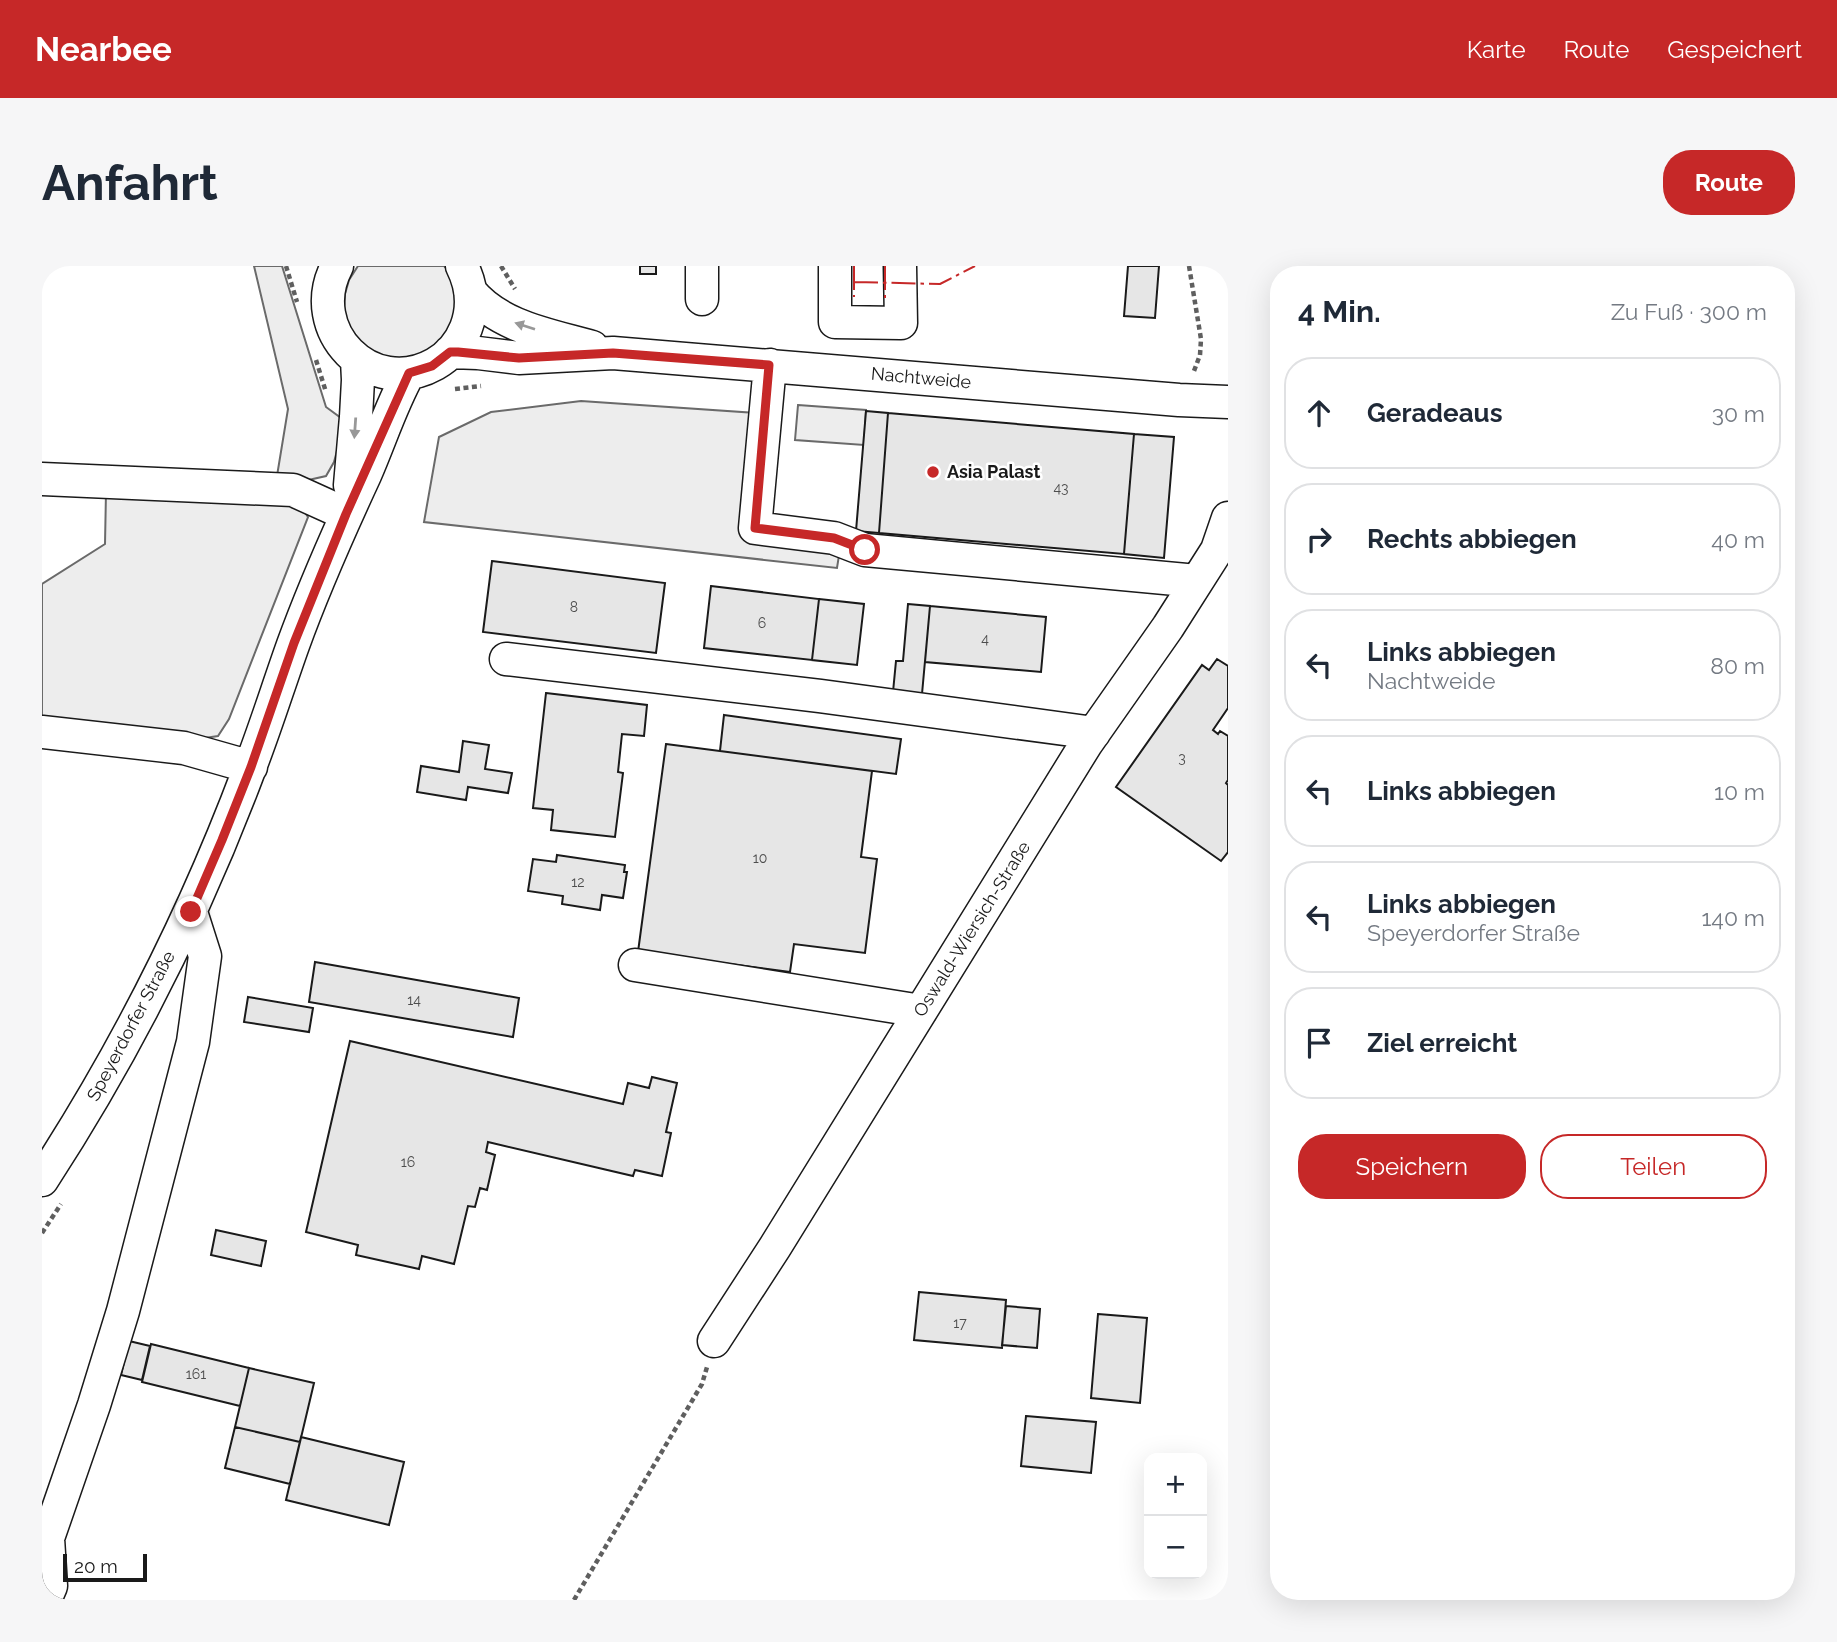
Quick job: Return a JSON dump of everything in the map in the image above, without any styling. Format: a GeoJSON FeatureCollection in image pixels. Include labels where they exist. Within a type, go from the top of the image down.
{"type":"FeatureCollection","features":[{"type":"Feature","properties":{"kind":"street"},"geometry":{"type":"LineString","coordinates":[[702,266],[702,299]]}},
{"type":"Feature","properties":{"kind":"street"},"geometry":{"type":"LineString","coordinates":[[835,266],[835,322],[901,323],[900,266]]}},
{"type":"Feature","properties":{"kind":"street"},"geometry":{"type":"LineString","coordinates":[[330,272],[327,307],[333,330],[341,343],[357,360],[370,368],[409,373],[432,366],[450,352],[463,334],[471,306],[464,272]]}},
{"type":"Feature","properties":{"kind":"street","name":"Nachtweide"},"geometry":{"type":"LineString","coordinates":[[464,272],[486,308],[510,321],[613,353]]}},
{"type":"Feature","properties":{"kind":"street","name":"Nachtweide"},"geometry":{"type":"LineString","coordinates":[[450,352],[519,358],[613,353],[1228,402]]}},
{"type":"Feature","properties":{"kind":"street","name":"Speyerdorfer Straße"},"geometry":{"type":"LineString","coordinates":[[346,514],[356,418],[357,360]]}},
{"type":"Feature","properties":{"kind":"street"},"geometry":{"type":"LineString","coordinates":[[769,365],[755,528],[834,538],[865,550],[1197,581]]}},
{"type":"Feature","properties":{"kind":"street","name":"Speyerdorfer Straße"},"geometry":{"type":"LineString","coordinates":[[42,1180],[111,1068],[191,912],[251,767],[294,643],[346,514],[409,373]]}},
{"type":"Feature","properties":{"kind":"street"},"geometry":{"type":"LineString","coordinates":[[42,479],[293,490],[346,514]]}},
{"type":"Feature","properties":{"kind":"street","name":"Oswald-Wiersich-Straße"},"geometry":{"type":"LineString","coordinates":[[714,1341],[1094,733],[1168,627],[1217,550],[1228,518]]}},
{"type":"Feature","properties":{"kind":"street"},"geometry":{"type":"LineString","coordinates":[[506,659],[820,696],[1094,733]]}},
{"type":"Feature","properties":{"kind":"street"},"geometry":{"type":"LineString","coordinates":[[42,732],[184,748],[251,767]]}},
{"type":"Feature","properties":{"kind":"street"},"geometry":{"type":"LineString","coordinates":[[45,1600],[51,1586],[45,1534],[94,1405],[123,1311],[193,1042],[205,956],[191,912]]}},
{"type":"Feature","properties":{"kind":"street"},"geometry":{"type":"LineString","coordinates":[[635,965],[921,1011]]}},
{"type":"Feature","properties":{"kind":"path"},"geometry":{"type":"LineString","coordinates":[[1179,400],[1200,355],[1201,339],[1189,266]]}},
{"type":"Feature","properties":{"kind":"path"},"geometry":{"type":"LineString","coordinates":[[449,392],[457,388],[482,386]]}},
{"type":"Feature","properties":{"kind":"path"},"geometry":{"type":"LineString","coordinates":[[573,1600],[702,1384],[714,1341]]}},
{"type":"Feature","properties":{"kind":"shaded area"},"geometry":{"type":"Polygon","coordinates":[[[254,266],[282,266],[326,407],[345,421],[334,462],[326,476],[304,481],[276,482],[288,409],[254,266]]]}},
{"type":"Feature","properties":{"kind":"shaded area"},"geometry":{"type":"Polygon","coordinates":[[[358,266],[444,266],[449,271],[459,299],[454,328],[421,358],[391,361],[365,348],[347,324],[344,309],[349,280],[358,266]]]}},
{"type":"Feature","properties":{"kind":"shaded area"},"geometry":{"type":"Polygon","coordinates":[[[581,401],[756,413],[747,533],[841,543],[837,568],[424,522],[439,437],[491,412],[581,401]]]}},
{"type":"Feature","properties":{"kind":"shaded area"},"geometry":{"type":"Polygon","coordinates":[[[798,405],[866,410],[864,445],[795,440],[798,405]]]}},
{"type":"Feature","properties":{"kind":"shaded area"},"geometry":{"type":"Polygon","coordinates":[[[106,492],[294,496],[308,517],[229,719],[218,736],[198,739],[42,719],[42,584],[105,544],[106,492]]]}},
{"type":"Feature","properties":{"kind":"building"},"geometry":{"type":"Polygon","coordinates":[[[640,266],[656,266],[656,274],[640,274],[640,266]]]}},
{"type":"Feature","properties":{"kind":"building"},"geometry":{"type":"Polygon","coordinates":[[[1128,266],[1159,266],[1155,318],[1124,316],[1128,266]]]}},
{"type":"Feature","properties":{"kind":"building"},"geometry":{"type":"Polygon","coordinates":[[[866,411],[888,413],[879,533],[856,531],[866,411]]]}},
{"type":"Feature","properties":{"kind":"building"},"geometry":{"type":"Polygon","coordinates":[[[888,413],[1134,434],[1124,554],[879,533],[888,413]]]}},
{"type":"Feature","properties":{"kind":"building"},"geometry":{"type":"Polygon","coordinates":[[[1134,434],[1174,437],[1164,558],[1124,554],[1134,434]]]}},
{"type":"Feature","properties":{"kind":"building"},"geometry":{"type":"Polygon","coordinates":[[[492,561],[665,583],[656,653],[483,632],[492,561]]]}},
{"type":"Feature","properties":{"kind":"building"},"geometry":{"type":"Polygon","coordinates":[[[711,586],[819,599],[812,660],[704,648],[711,586]]]}},
{"type":"Feature","properties":{"kind":"building"},"geometry":{"type":"Polygon","coordinates":[[[819,599],[864,604],[857,665],[812,660],[819,599]]]}},
{"type":"Feature","properties":{"kind":"building"},"geometry":{"type":"Polygon","coordinates":[[[908,604],[930,606],[922,694],[893,692],[896,661],[903,661],[908,604]]]}},
{"type":"Feature","properties":{"kind":"building"},"geometry":{"type":"Polygon","coordinates":[[[930,606],[1046,617],[1041,672],[925,662],[930,606]]]}},
{"type":"Feature","properties":{"kind":"building"},"geometry":{"type":"Polygon","coordinates":[[[1217,659],[1228,666],[1228,708],[1213,730],[1228,736],[1228,852],[1221,861],[1116,787],[1202,665],[1209,670],[1217,659]]]}},
{"type":"Feature","properties":{"kind":"building"},"geometry":{"type":"Polygon","coordinates":[[[546,693],[647,705],[644,736],[622,734],[618,772],[623,773],[615,837],[551,830],[553,810],[533,808],[546,693]]]}},
{"type":"Feature","properties":{"kind":"building"},"geometry":{"type":"Polygon","coordinates":[[[724,715],[901,739],[896,774],[720,751],[724,715]]]}},
{"type":"Feature","properties":{"kind":"building"},"geometry":{"type":"Polygon","coordinates":[[[463,741],[489,745],[485,769],[512,773],[508,793],[468,787],[466,800],[417,792],[421,766],[459,772],[463,741]]]}},
{"type":"Feature","properties":{"kind":"building"},"geometry":{"type":"Polygon","coordinates":[[[666,744],[872,771],[861,857],[877,859],[865,953],[794,944],[790,972],[638,952],[666,744]]]}},
{"type":"Feature","properties":{"kind":"building"},"geometry":{"type":"Polygon","coordinates":[[[557,855],[625,865],[624,872],[627,872],[623,898],[602,895],[600,910],[562,904],[563,896],[528,891],[533,859],[556,862],[557,855]]]}},
{"type":"Feature","properties":{"kind":"building"},"geometry":{"type":"Polygon","coordinates":[[[315,962],[519,998],[513,1037],[309,1002],[315,962]]]}},
{"type":"Feature","properties":{"kind":"building"},"geometry":{"type":"Polygon","coordinates":[[[248,997],[313,1008],[309,1032],[244,1022],[248,997]]]}},
{"type":"Feature","properties":{"kind":"building"},"geometry":{"type":"Polygon","coordinates":[[[350,1041],[623,1104],[628,1083],[649,1088],[652,1077],[677,1083],[666,1132],[671,1133],[662,1176],[635,1170],[633,1176],[488,1142],[486,1152],[495,1155],[487,1190],[480,1188],[475,1207],[468,1206],[454,1264],[422,1256],[419,1269],[356,1255],[358,1245],[306,1232],[350,1041]]]}},
{"type":"Feature","properties":{"kind":"building"},"geometry":{"type":"Polygon","coordinates":[[[216,1230],[266,1241],[261,1266],[211,1255],[216,1230]]]}},
{"type":"Feature","properties":{"kind":"building"},"geometry":{"type":"Polygon","coordinates":[[[919,1292],[1006,1300],[1002,1348],[914,1340],[919,1292]]]}},
{"type":"Feature","properties":{"kind":"building"},"geometry":{"type":"Polygon","coordinates":[[[1006,1306],[1040,1309],[1037,1348],[1002,1345],[1006,1306]]]}},
{"type":"Feature","properties":{"kind":"building"},"geometry":{"type":"Polygon","coordinates":[[[1098,1314],[1147,1318],[1140,1403],[1091,1398],[1098,1314]]]}},
{"type":"Feature","properties":{"kind":"building"},"geometry":{"type":"Polygon","coordinates":[[[129,1341],[150,1346],[142,1380],[121,1375],[129,1341]]]}},
{"type":"Feature","properties":{"kind":"building"},"geometry":{"type":"Polygon","coordinates":[[[151,1344],[249,1368],[240,1406],[142,1382],[151,1344]]]}},
{"type":"Feature","properties":{"kind":"building"},"geometry":{"type":"Polygon","coordinates":[[[249,1368],[314,1383],[300,1442],[235,1427],[249,1368]]]}},
{"type":"Feature","properties":{"kind":"building"},"geometry":{"type":"Polygon","coordinates":[[[1026,1416],[1096,1422],[1091,1473],[1021,1466],[1026,1416]]]}},
{"type":"Feature","properties":{"kind":"building"},"geometry":{"type":"Polygon","coordinates":[[[235,1427],[300,1442],[290,1484],[225,1468],[235,1427]]]}},
{"type":"Feature","properties":{"kind":"building"},"geometry":{"type":"Polygon","coordinates":[[[301,1437],[404,1462],[389,1525],[286,1500],[301,1437]]]}},
{"type":"Feature","properties":{"kind":"power"},"geometry":{"type":"LineString","coordinates":[[854,266],[854,297]]}},
{"type":"Feature","properties":{"kind":"power"},"geometry":{"type":"LineString","coordinates":[[885,266],[885,298]]}},
{"type":"Feature","properties":{"kind":"power"},"geometry":{"type":"LineString","coordinates":[[854,282],[940,284],[975,266]]}},
{"type":"Feature","properties":{"kind":"place","name":"Asia Palast"},"geometry":{"type":"Point","coordinates":[933,472]}},
{"type":"Feature","properties":{"kind":"route"},"geometry":{"type":"LineString","coordinates":[[191,912],[251,767],[294,643],[346,514],[409,373],[432,366],[450,352],[519,358],[613,353],[769,365],[755,528],[834,538],[865,550]]}}]}
